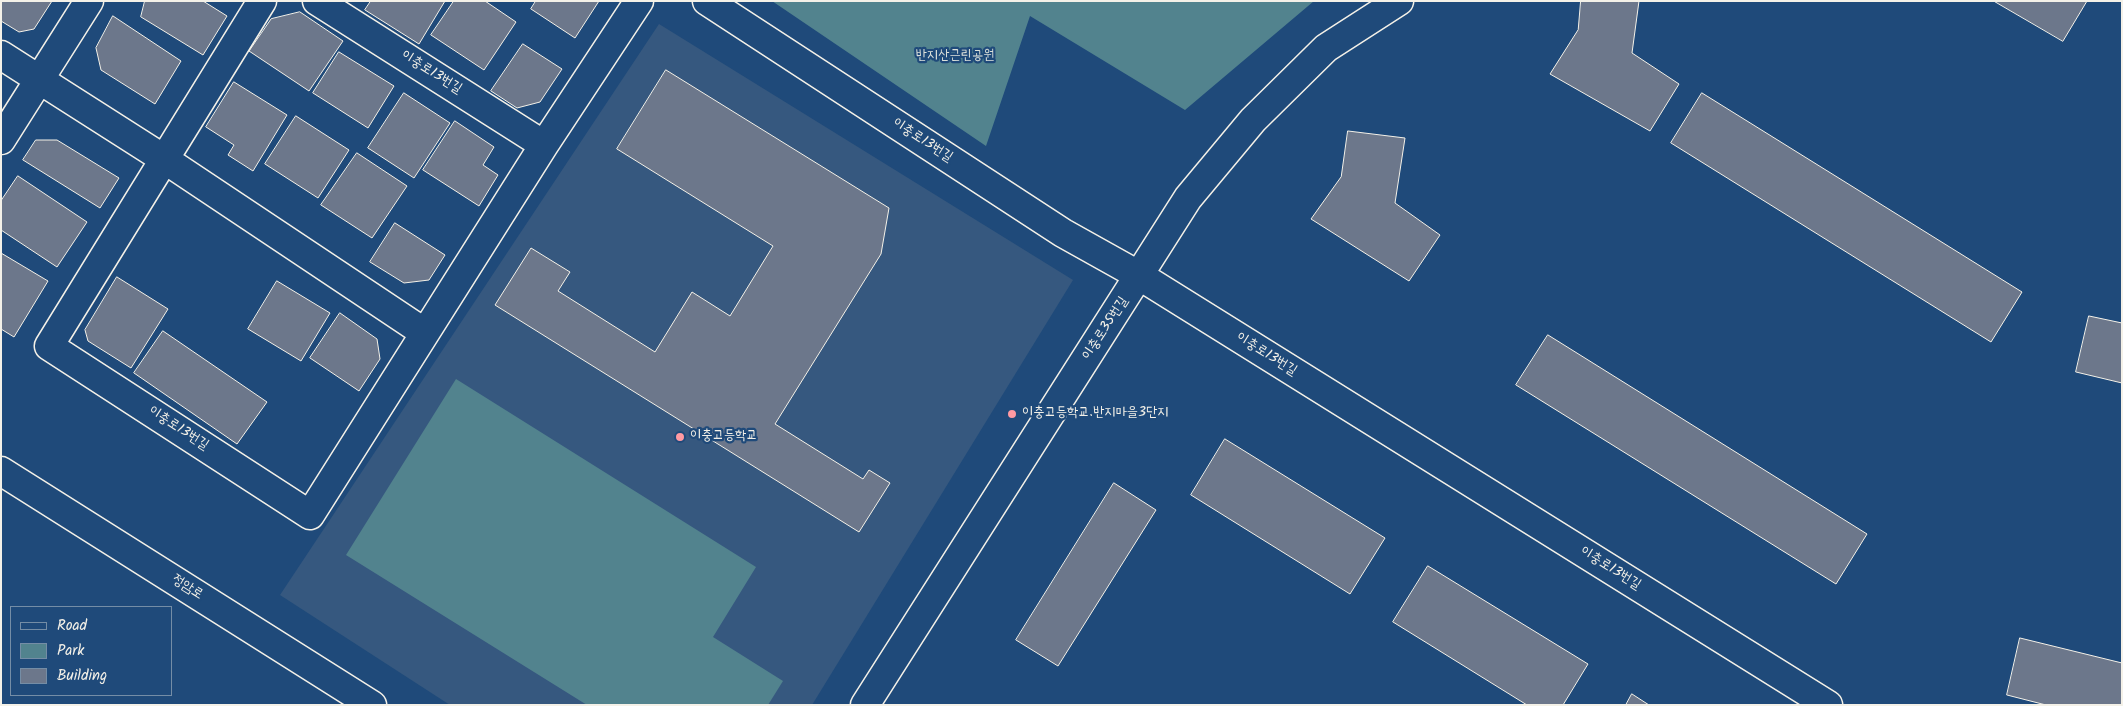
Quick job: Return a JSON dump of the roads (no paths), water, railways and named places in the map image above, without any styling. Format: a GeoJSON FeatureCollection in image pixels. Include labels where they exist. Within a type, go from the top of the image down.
{"type":"FeatureCollection","features":[{"type":"Feature","properties":{"kind":"street"},"geometry":{"type":"LineString","coordinates":[[1,140],[89,1]]}},
{"type":"Feature","properties":{"kind":"street","name":"이충로13번길"},"geometry":{"type":"LineString","coordinates":[[262,1],[49,346],[310,515],[544,145],[639,1]]}},
{"type":"Feature","properties":{"kind":"street","name":"이충로13번길"},"geometry":{"type":"LineString","coordinates":[[317,1],[544,145]]}},
{"type":"Feature","properties":{"kind":"street","name":"이충로13번길"},"geometry":{"type":"LineString","coordinates":[[707,1],[1063,233],[1140,276],[1828,705]]}},
{"type":"Feature","properties":{"kind":"street","name":"이충로35번길"},"geometry":{"type":"LineString","coordinates":[[866,705],[1188,198],[1253,120],[1326,48],[1399,1]]}},
{"type":"Feature","properties":{"kind":"street"},"geometry":{"type":"LineString","coordinates":[[1,55],[425,332]]}},
{"type":"Feature","properties":{"kind":"street","name":"정암로"},"geometry":{"type":"LineString","coordinates":[[1,471],[372,705]]}},
{"type":"Feature","properties":{"kind":"place","name":"이충고등학교.반지마을3단지"},"geometry":{"type":"Point","coordinates":[1012,414]}},
{"type":"Feature","properties":{"kind":"place","name":"이충고등학교"},"geometry":{"type":"Point","coordinates":[680,437]}},
{"type":"Feature","properties":{"kind":"park label","name":"반지산근린공원"},"geometry":{"type":"Point","coordinates":[955,57]}}]}
